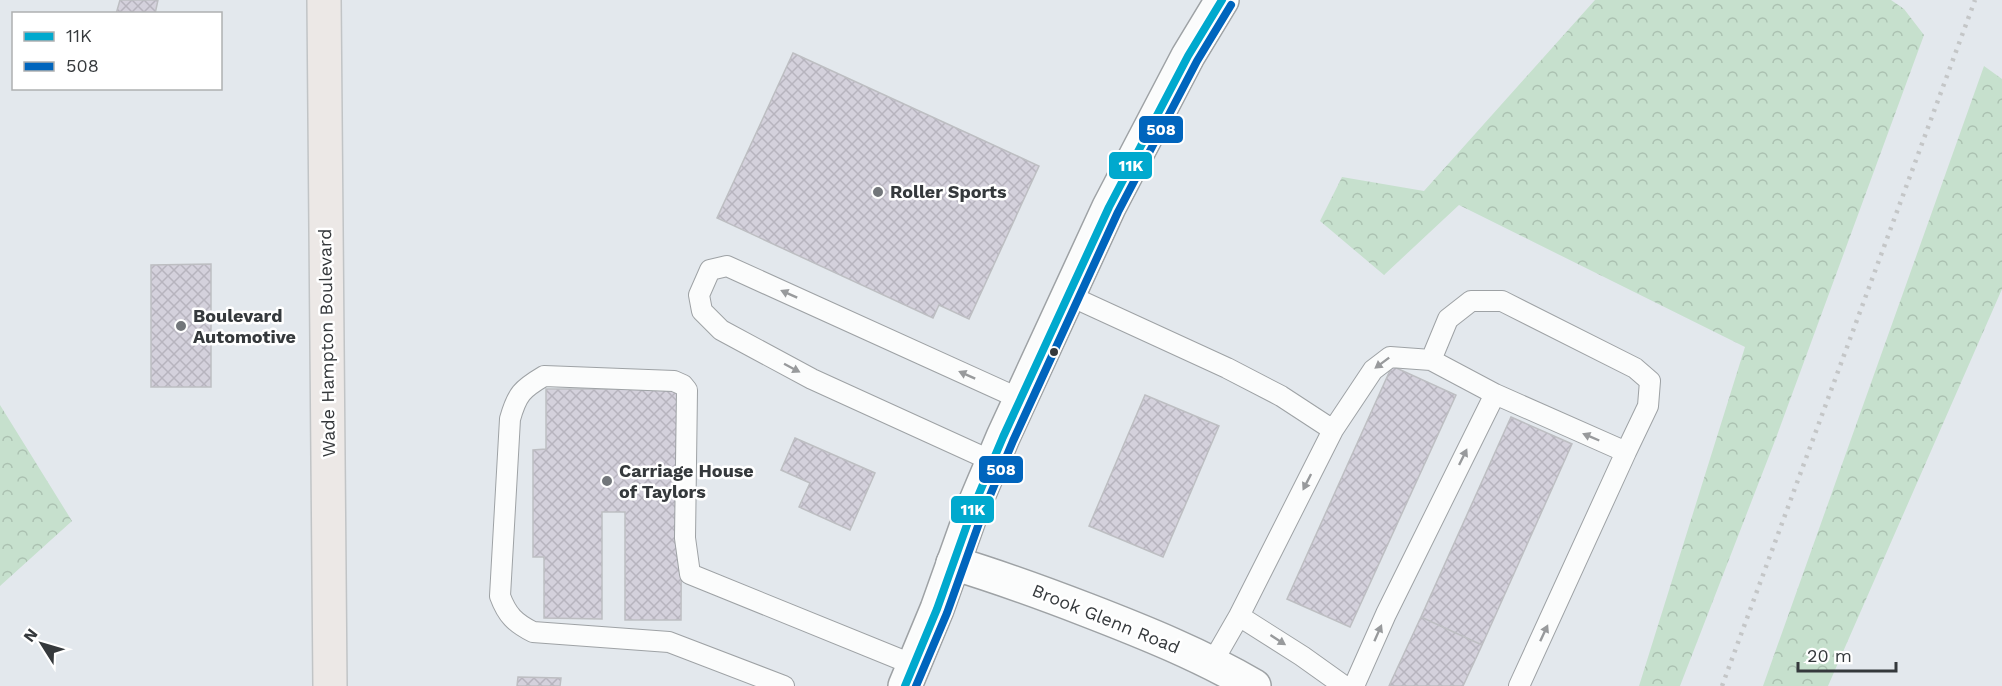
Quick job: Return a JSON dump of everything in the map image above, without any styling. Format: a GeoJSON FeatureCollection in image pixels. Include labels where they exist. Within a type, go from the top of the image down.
{"type":"FeatureCollection","features":[{"type":"Feature","properties":{"kind":"main road","name":"Wade Hampton Boulevard"},"geometry":{"type":"LineString","coordinates":[[324,0],[330,686]]}},
{"type":"Feature","properties":{"kind":"street"},"geometry":{"type":"LineString","coordinates":[[909,675],[992,461],[1068,295],[1115,196],[1188,56],[1222,0]]}},
{"type":"Feature","properties":{"kind":"street","name":"Brook Glenn Road"},"geometry":{"type":"LineString","coordinates":[[953,563],[1008,580],[1143,632],[1212,663],[1254,686]]}},
{"type":"Feature","properties":{"kind":"lane"},"geometry":{"type":"LineString","coordinates":[[992,461],[812,379],[721,330],[702,311],[699,295],[710,270],[727,266],[1020,399]]}},
{"type":"Feature","properties":{"kind":"lane"},"geometry":{"type":"LineString","coordinates":[[1068,295],[1227,368],[1281,396],[1333,430]]}},
{"type":"Feature","properties":{"kind":"lane"},"geometry":{"type":"LineString","coordinates":[[1431,360],[1448,319],[1471,301],[1502,301],[1635,368],[1650,381],[1648,406],[1519,686]]}},
{"type":"Feature","properties":{"kind":"lane"},"geometry":{"type":"LineString","coordinates":[[1212,663],[1239,616],[1333,430],[1373,370],[1390,357],[1431,360],[1495,394],[1626,452]]}},
{"type":"Feature","properties":{"kind":"lane"},"geometry":{"type":"LineString","coordinates":[[784,686],[669,642],[533,632],[519,625],[507,613],[500,596],[510,419],[515,400],[529,386],[544,376],[674,381],[683,385],[687,390],[685,538],[690,574],[909,675]]}},
{"type":"Feature","properties":{"kind":"lane"},"geometry":{"type":"LineString","coordinates":[[1354,686],[1386,614],[1495,394]]}},
{"type":"Feature","properties":{"kind":"lane"},"geometry":{"type":"LineString","coordinates":[[1239,616],[1344,686]]}},
{"type":"Feature","properties":{"kind":"green space"},"geometry":{"type":"Polygon","coordinates":[[[1595,0],[1891,0],[1904,9],[1924,35],[1776,438],[1680,686],[1639,686],[1745,347],[1459,205],[1384,275],[1320,221],[1342,177],[1424,191],[1595,0]]]}},
{"type":"Feature","properties":{"kind":"green space"},"geometry":{"type":"Polygon","coordinates":[[[1984,66],[2002,79],[2002,289],[1828,686],[1763,686],[1984,66]]]}},
{"type":"Feature","properties":{"kind":"green space"},"geometry":{"type":"Polygon","coordinates":[[[0,405],[72,521],[0,586],[0,405]]]}},
{"type":"Feature","properties":{"kind":"building"},"geometry":{"type":"Polygon","coordinates":[[[120,0],[158,0],[155,12],[117,12],[120,0]]]}},
{"type":"Feature","properties":{"kind":"building","name":"Roller Sports"},"geometry":{"type":"Polygon","coordinates":[[[793,53],[1039,166],[969,319],[939,305],[933,318],[717,218],[793,53]]]}},
{"type":"Feature","properties":{"kind":"building","name":"Boulevard Automotive"},"geometry":{"type":"Polygon","coordinates":[[[211,264],[211,387],[151,387],[151,265],[211,264]]]}},
{"type":"Feature","properties":{"kind":"building"},"geometry":{"type":"Polygon","coordinates":[[[1392,366],[1456,395],[1350,627],[1287,599],[1392,366]]]}},
{"type":"Feature","properties":{"kind":"building","name":"Carriage House of Taylors"},"geometry":{"type":"Polygon","coordinates":[[[546,389],[682,389],[681,620],[625,620],[625,512],[602,512],[602,619],[544,618],[544,557],[533,557],[533,450],[546,449],[546,389]]]}},
{"type":"Feature","properties":{"kind":"building"},"geometry":{"type":"Polygon","coordinates":[[[1145,395],[1219,426],[1163,557],[1089,526],[1145,395]]]}},
{"type":"Feature","properties":{"kind":"building"},"geometry":{"type":"Polygon","coordinates":[[[1511,417],[1572,444],[1482,645],[1421,617],[1511,417]]]}},
{"type":"Feature","properties":{"kind":"building"},"geometry":{"type":"Polygon","coordinates":[[[795,438],[875,473],[850,530],[799,507],[810,483],[781,470],[795,438]]]}},
{"type":"Feature","properties":{"kind":"building"},"geometry":{"type":"Polygon","coordinates":[[[1421,617],[1482,645],[1463,686],[1389,686],[1421,617]]]}},
{"type":"Feature","properties":{"kind":"building"},"geometry":{"type":"Polygon","coordinates":[[[518,677],[561,678],[560,686],[517,686],[518,677]]]}},
{"type":"Feature","properties":{"kind":"railway"},"geometry":{"type":"LineString","coordinates":[[1722,686],[1975,0]]}},
{"type":"Feature","properties":{"kind":"transit line","name":"11K"},"geometry":{"type":"LineString","coordinates":[[905,686],[937,609],[973,508],[1003,437],[1109,207],[1188,56],[1222,0]]}},
{"type":"Feature","properties":{"kind":"transit line","name":"508"},"geometry":{"type":"LineString","coordinates":[[916,686],[947,613],[983,512],[1013,441],[1118,212],[1197,61],[1231,5]]}},
{"type":"Feature","properties":{"kind":"place","name":"Roller Sports"},"geometry":{"type":"Point","coordinates":[878,192]}},
{"type":"Feature","properties":{"kind":"place","name":"Boulevard Automotive"},"geometry":{"type":"Point","coordinates":[181,326]}},
{"type":"Feature","properties":{"kind":"place","name":"Carriage House of Taylors"},"geometry":{"type":"Point","coordinates":[607,481]}}]}
